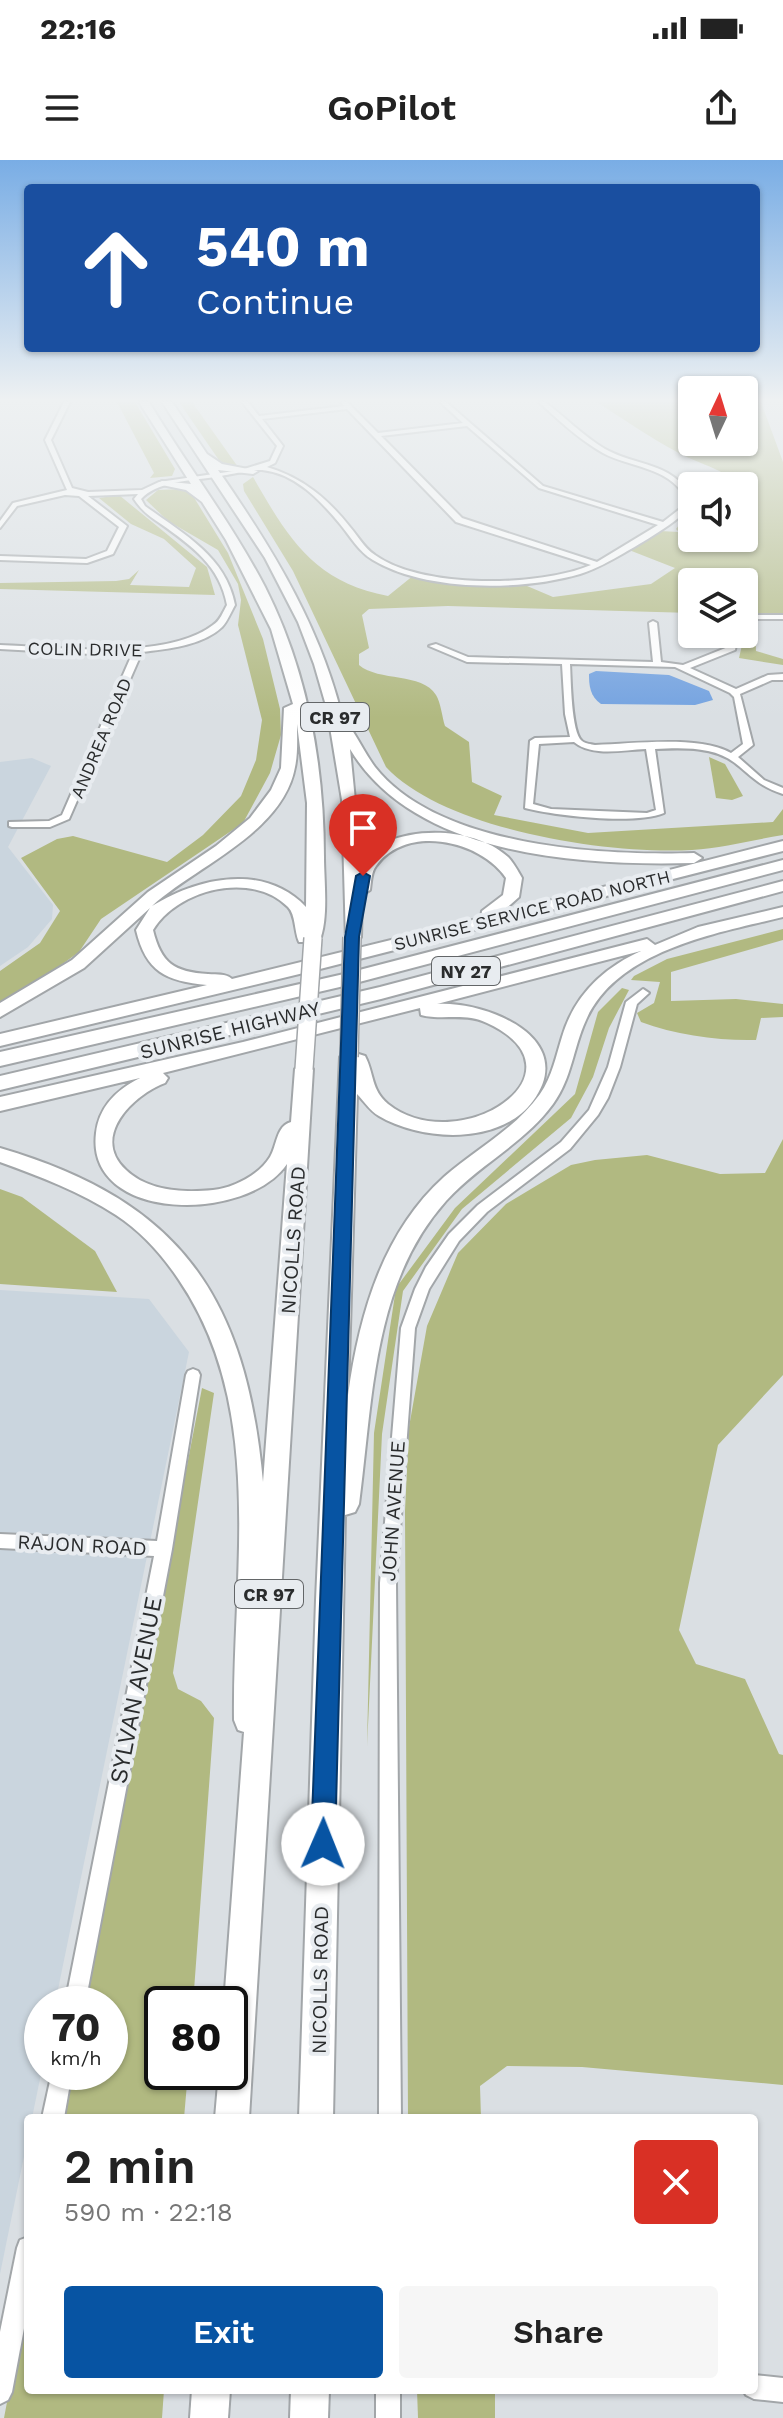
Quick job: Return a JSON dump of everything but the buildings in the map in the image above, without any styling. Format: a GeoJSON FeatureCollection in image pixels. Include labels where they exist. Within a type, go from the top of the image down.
{"type":"FeatureCollection","features":[{"type":"Feature","properties":{"kind":"highway","name":"CR 97"},"geometry":{"type":"LineString","coordinates":[[211,507],[260,589],[291,667],[314,779],[317,853],[309,938]]}},
{"type":"Feature","properties":{"kind":"highway","name":"CR 97"},"geometry":{"type":"LineString","coordinates":[[237,507],[294,598],[332,702],[350,805],[354,1057]]}},
{"type":"Feature","properties":{"kind":"highway"},"geometry":{"type":"LineString","coordinates":[[0,1011],[78,964],[146,901],[222,849],[264,811],[278,791],[290,757],[291,667]]}},
{"type":"Feature","properties":{"kind":"highway"},"geometry":{"type":"LineString","coordinates":[[332,702],[358,755],[383,783],[423,810],[475,832],[535,849],[604,859],[672,860],[763,851]]}},
{"type":"Feature","properties":{"kind":"highway"},"geometry":{"type":"LineString","coordinates":[[353,927],[366,866],[382,850],[398,843],[428,837],[460,839],[490,849],[509,865],[516,884],[512,897],[502,907],[410,942]]}},
{"type":"Feature","properties":{"kind":"highway","name":"SUNRISE SERVICE ROAD NORTH"},"geometry":{"type":"LineString","coordinates":[[0,1040],[315,970],[410,942],[783,846]]}},
{"type":"Feature","properties":{"kind":"highway","name":"SUNRISE HIGHWAY"},"geometry":{"type":"LineString","coordinates":[[0,1059],[329,984],[783,865]]}},
{"type":"Feature","properties":{"kind":"highway"},"geometry":{"type":"LineString","coordinates":[[309,938],[305,919],[289,898],[256,885],[228,883],[200,887],[168,901],[153,914],[144,936],[148,951],[158,963],[199,979],[231,979],[315,970]]}},
{"type":"Feature","properties":{"kind":"highway","name":"SUNRISE HIGHWAY"},"geometry":{"type":"LineString","coordinates":[[0,1083],[326,1007],[783,886]]}},
{"type":"Feature","properties":{"kind":"highway"},"geometry":{"type":"LineString","coordinates":[[0,1104],[243,1048],[783,912]]}},
{"type":"Feature","properties":{"kind":"highway"},"geometry":{"type":"LineString","coordinates":[[329,1600],[368,1337],[380,1293],[399,1249],[439,1195],[518,1130],[548,1098],[561,1074],[578,1017],[605,981],[647,954],[719,928]]}},
{"type":"Feature","properties":{"kind":"highway","name":"NICOLLS ROAD"},"geometry":{"type":"LineString","coordinates":[[232,2114],[304,1069],[315,970],[309,938]]}},
{"type":"Feature","properties":{"kind":"highway"},"geometry":{"type":"LineString","coordinates":[[331,1026],[432,1010],[472,1011],[501,1023],[523,1039],[535,1062],[535,1076],[525,1099],[501,1116],[471,1126],[432,1127],[406,1122],[375,1104],[360,1082],[354,1057]]}},
{"type":"Feature","properties":{"kind":"highway"},"geometry":{"type":"LineString","coordinates":[[243,1048],[153,1080],[122,1099],[108,1119],[103,1139],[107,1158],[118,1174],[137,1188],[177,1200],[206,1199],[251,1185],[272,1170],[288,1146],[304,1069]]}},
{"type":"Feature","properties":{"kind":"highway","name":"NICOLLS ROAD"},"geometry":{"type":"LineString","coordinates":[[316,2114],[329,1600],[354,1057]]}},
{"type":"Feature","properties":{"kind":"highway"},"geometry":{"type":"LineString","coordinates":[[0,1155],[77,1181],[141,1224],[166,1248],[197,1286],[229,1349],[241,1406],[252,1505],[247,1685],[252,1851]]}},
{"type":"Feature","properties":{"kind":"highway"},"geometry":{"type":"LineString","coordinates":[[209,2418],[211,2394]]}},
{"type":"Feature","properties":{"kind":"highway"},"geometry":{"type":"LineString","coordinates":[[309,2418],[310,2394]]}},
{"type":"Feature","properties":{"kind":"street"},"geometry":{"type":"LineString","coordinates":[[0,526],[13,507]]}},
{"type":"Feature","properties":{"kind":"street"},"geometry":{"type":"LineString","coordinates":[[0,558],[87,561],[110,552],[123,526],[100,507]]}},
{"type":"Feature","properties":{"kind":"street","name":"COLIN DRIVE"},"geometry":{"type":"LineString","coordinates":[[0,647],[138,651],[173,645],[210,632],[227,616],[231,605],[228,586],[218,569],[195,547],[142,507]]}},
{"type":"Feature","properties":{"kind":"street"},"geometry":{"type":"LineString","coordinates":[[328,507],[367,553],[399,569],[435,578],[519,581],[559,577],[597,564],[685,507]]}},
{"type":"Feature","properties":{"kind":"street"},"geometry":{"type":"LineString","coordinates":[[447,507],[459,520],[597,564]]}},
{"type":"Feature","properties":{"kind":"street"},"geometry":{"type":"LineString","coordinates":[[608,507],[663,524]]}},
{"type":"Feature","properties":{"kind":"street"},"geometry":{"type":"LineString","coordinates":[[758,617],[783,617]]}},
{"type":"Feature","properties":{"kind":"street"},"geometry":{"type":"LineString","coordinates":[[653,623],[657,664]]}},
{"type":"Feature","properties":{"kind":"street"},"geometry":{"type":"LineString","coordinates":[[433,646],[467,659],[657,664],[683,668],[735,693],[771,677],[783,677]]}},
{"type":"Feature","properties":{"kind":"street"},"geometry":{"type":"LineString","coordinates":[[683,668],[732,648]]}},
{"type":"Feature","properties":{"kind":"street","name":"ANDREA ROAD"},"geometry":{"type":"LineString","coordinates":[[12,824],[50,824],[66,817],[138,651]]}},
{"type":"Feature","properties":{"kind":"street"},"geometry":{"type":"LineString","coordinates":[[566,662],[569,714],[576,739]]}},
{"type":"Feature","properties":{"kind":"street"},"geometry":{"type":"LineString","coordinates":[[732,757],[748,745],[735,693]]}},
{"type":"Feature","properties":{"kind":"street"},"geometry":{"type":"LineString","coordinates":[[650,746],[661,811],[648,816],[565,813],[528,806],[535,741],[576,739],[594,748],[650,746],[719,750],[761,782],[783,791]]}},
{"type":"Feature","properties":{"kind":"street","name":"JOHN AVENUE"},"geometry":{"type":"LineString","coordinates":[[390,2114],[388,1583],[408,1328],[416,1297],[455,1237],[498,1196],[564,1147],[584,1125],[606,1090],[632,1002],[643,993]]}},
{"type":"Feature","properties":{"kind":"street","name":"SYLVAN AVENUE"},"geometry":{"type":"LineString","coordinates":[[79,1986],[164,1549],[193,1375]]}},
{"type":"Feature","properties":{"kind":"street","name":"RAJON ROAD"},"geometry":{"type":"LineString","coordinates":[[0,1541],[164,1549]]}},
{"type":"Feature","properties":{"kind":"street"},"geometry":{"type":"LineString","coordinates":[[54,2114],[58,2090]]}},
{"type":"Feature","properties":{"kind":"street"},"geometry":{"type":"LineString","coordinates":[[0,2392],[24,2269]]}},
{"type":"Feature","properties":{"kind":"street"},"geometry":{"type":"LineString","coordinates":[[758,2387],[783,2390]]}},
{"type":"Feature","properties":{"kind":"street"},"geometry":{"type":"LineString","coordinates":[[388,2394],[388,2418]]}},
{"type":"Feature","properties":{"kind":"shaded area"},"geometry":{"type":"Polygon","coordinates":[[[32,758],[51,766],[8,847],[53,905],[52,919],[28,947],[0,966],[0,762],[32,758]]]}},
{"type":"Feature","properties":{"kind":"shaded area"},"geometry":{"type":"Polygon","coordinates":[[[0,1290],[149,1299],[189,1352],[59,1986],[24,1986],[24,2090],[38,2090],[33,2114],[24,2114],[24,2157],[0,2274],[0,1290]]]}},
{"type":"Feature","properties":{"kind":"green space"},"geometry":{"type":"Polygon","coordinates":[[[111,507],[134,507],[207,567],[215,595],[0,589],[0,583],[116,581],[129,579],[139,570],[130,585],[189,587],[196,568],[164,539],[131,524],[111,507]]]}},
{"type":"Feature","properties":{"kind":"green space"},"geometry":{"type":"Polygon","coordinates":[[[154,507],[200,507],[228,553],[263,639],[280,709],[281,735],[270,773],[243,823],[101,919],[79,952],[21,994],[0,1003],[0,971],[40,943],[60,911],[21,858],[57,839],[73,836],[167,862],[203,835],[241,796],[256,760],[262,720],[238,625],[241,600],[238,584],[218,550],[168,521],[154,507]]]}},
{"type":"Feature","properties":{"kind":"green space"},"geometry":{"type":"Polygon","coordinates":[[[254,507],[271,507],[292,538],[322,568],[362,589],[388,596],[414,575],[520,583],[553,597],[651,584],[675,568],[629,550],[660,531],[678,532],[678,552],[758,552],[758,507],[783,507],[783,614],[758,614],[758,568],[678,568],[678,613],[448,606],[369,609],[362,615],[369,648],[359,654],[359,665],[378,674],[421,683],[436,695],[445,726],[469,742],[472,782],[502,796],[494,815],[588,833],[773,822],[783,809],[783,835],[692,850],[617,848],[574,843],[487,822],[447,807],[413,789],[386,767],[293,571],[254,507]]]}},
{"type":"Feature","properties":{"kind":"green space"},"geometry":{"type":"Polygon","coordinates":[[[741,648],[756,648],[756,651],[783,659],[783,665],[739,658],[741,648]]]}},
{"type":"Feature","properties":{"kind":"green space"},"geometry":{"type":"Polygon","coordinates":[[[709,757],[725,764],[743,796],[732,800],[716,798],[709,757]]]}},
{"type":"Feature","properties":{"kind":"green space"},"geometry":{"type":"Polygon","coordinates":[[[783,929],[783,940],[671,972],[671,1001],[736,999],[783,1004],[783,1017],[761,1018],[756,1040],[698,1036],[641,1022],[637,1013],[654,1003],[660,982],[631,980],[634,976],[667,959],[783,929]]]}},
{"type":"Feature","properties":{"kind":"green space"},"geometry":{"type":"Polygon","coordinates":[[[622,988],[629,990],[609,1028],[593,1077],[571,1118],[462,1209],[403,1291],[382,1434],[367,1746],[374,1433],[396,1288],[455,1208],[575,1094],[598,1012],[622,988]]]}},
{"type":"Feature","properties":{"kind":"green space"},"geometry":{"type":"Polygon","coordinates":[[[783,1139],[783,1375],[718,1445],[679,1630],[696,1664],[745,1679],[779,1754],[783,1755],[783,2085],[582,2067],[507,2066],[480,2086],[481,2114],[408,2114],[405,1511],[409,1427],[427,1326],[458,1253],[506,1204],[571,1165],[647,1155],[720,1174],[765,1173],[783,1139]]]}},
{"type":"Feature","properties":{"kind":"green space"},"geometry":{"type":"Polygon","coordinates":[[[0,1189],[22,1197],[95,1251],[117,1292],[0,1284],[0,1189]]]}},
{"type":"Feature","properties":{"kind":"green space"},"geometry":{"type":"Polygon","coordinates":[[[202,1388],[214,1393],[173,1673],[178,1689],[201,1701],[214,1718],[194,1986],[144,1986],[144,2090],[186,2090],[184,2114],[62,2114],[66,2090],[128,2090],[128,1986],[86,1986],[202,1388]]]}},
{"type":"Feature","properties":{"kind":"green space"},"geometry":{"type":"Polygon","coordinates":[[[24,2312],[24,2394],[164,2394],[162,2418],[4,2418],[24,2312]]]}},
{"type":"Feature","properties":{"kind":"green space"},"geometry":{"type":"Polygon","coordinates":[[[417,2394],[495,2394],[495,2418],[418,2418],[417,2394]]]}},
{"type":"Feature","properties":{"kind":"water"},"geometry":{"type":"Polygon","coordinates":[[[596,671],[669,675],[709,691],[713,700],[695,705],[601,704],[594,698],[590,687],[589,674],[596,671]]]}},
{"type":"Feature","properties":{"kind":"route"},"geometry":{"type":"LineString","coordinates":[[323,1844],[352,937],[353,918],[363,890],[363,876]]}}]}
